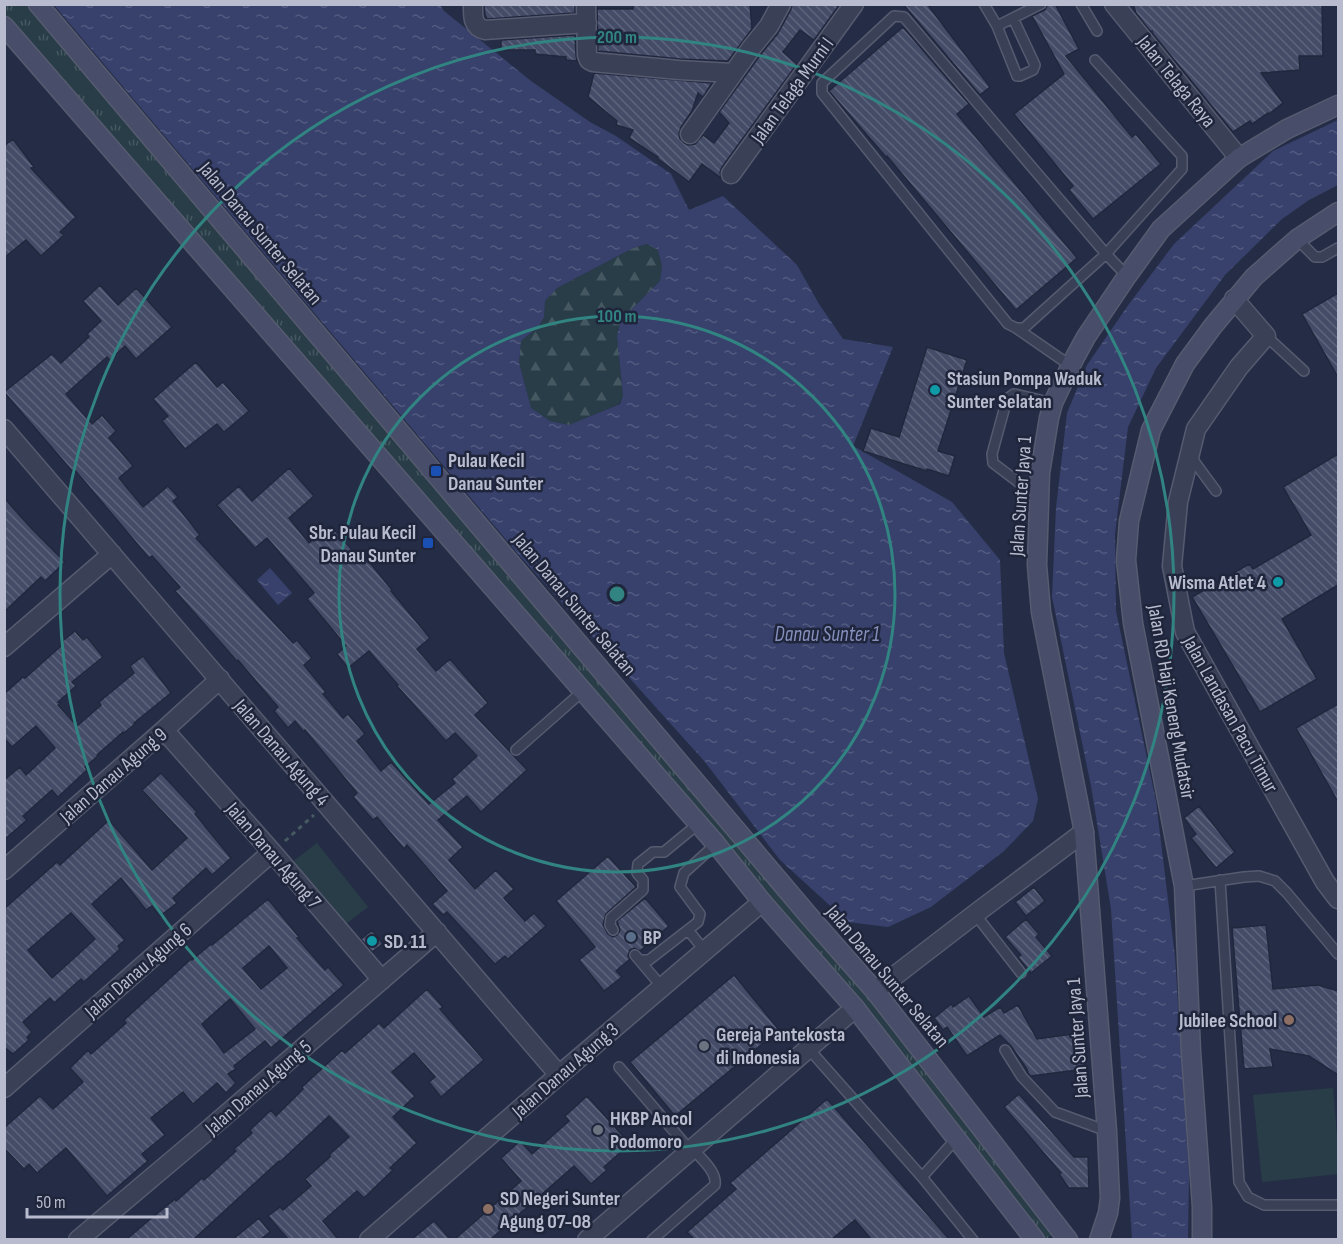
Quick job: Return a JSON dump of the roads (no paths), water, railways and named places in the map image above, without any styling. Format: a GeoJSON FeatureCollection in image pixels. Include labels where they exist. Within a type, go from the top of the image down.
{"type":"FeatureCollection","features":[{"type":"Feature","properties":{"kind":"street","name":"Jalan Danau Sunter Selatan"},"geometry":{"type":"LineString","coordinates":[[38,4],[809,916],[876,992],[1068,1239]]}},
{"type":"Feature","properties":{"kind":"street"},"geometry":{"type":"LineString","coordinates":[[473,4],[475,24],[485,30],[586,14],[586,55],[593,62],[733,73]]}},
{"type":"Feature","properties":{"kind":"street"},"geometry":{"type":"LineString","coordinates":[[690,134],[769,26],[782,4]]}},
{"type":"Feature","properties":{"kind":"street","name":"Jalan Telaga Murni I"},"geometry":{"type":"LineString","coordinates":[[730,174],[854,4]]}},
{"type":"Feature","properties":{"kind":"street","name":"Jalan Telaga Raya"},"geometry":{"type":"LineString","coordinates":[[1114,4],[1239,158]]}},
{"type":"Feature","properties":{"kind":"street"},"geometry":{"type":"LineString","coordinates":[[4,26],[716,844],[762,902],[855,1008],[1035,1239]]}},
{"type":"Feature","properties":{"kind":"street","name":"Jalan Sunter Jaya 1"},"geometry":{"type":"LineString","coordinates":[[1099,1239],[1108,1213],[1110,1198],[1084,832],[1041,612],[1036,565],[1040,473],[1049,418],[1053,403],[1086,337],[1161,229],[1239,158],[1287,129],[1338,105]]}},
{"type":"Feature","properties":{"kind":"street","name":"Jalan RD Haji Keneng Mudatsir"},"geometry":{"type":"LineString","coordinates":[[1202,1239],[1184,886],[1133,623],[1126,560],[1129,521],[1151,430],[1185,364],[1234,299],[1254,277],[1297,239],[1338,212]]}},
{"type":"Feature","properties":{"kind":"street"},"geometry":{"type":"LineString","coordinates":[[1234,299],[1266,336]]}},
{"type":"Feature","properties":{"kind":"street","name":"Jalan Landasan Pacu Timur"},"geometry":{"type":"LineString","coordinates":[[1266,336],[1239,367],[1196,429],[1178,502],[1172,566],[1185,633],[1325,882],[1338,899]]}},
{"type":"Feature","properties":{"kind":"street","name":"Jalan Danau Agung 4"},"geometry":{"type":"LineString","coordinates":[[4,429],[559,1075]]}},
{"type":"Feature","properties":{"kind":"street"},"geometry":{"type":"LineString","coordinates":[[4,647],[112,554]]}},
{"type":"Feature","properties":{"kind":"street","name":"Jalan Danau Agung 9"},"geometry":{"type":"LineString","coordinates":[[4,870],[220,679]]}},
{"type":"Feature","properties":{"kind":"street","name":"Jalan Danau Agung 7"},"geometry":{"type":"LineString","coordinates":[[164,730],[382,980]]}},
{"type":"Feature","properties":{"kind":"street"},"geometry":{"type":"LineString","coordinates":[[876,992],[1084,832]]}},
{"type":"Feature","properties":{"kind":"street","name":"Jalan Danau Agung 6"},"geometry":{"type":"LineString","coordinates":[[7,1081],[272,852]]}},
{"type":"Feature","properties":{"kind":"street","name":"Jalan Danau Agung 3"},"geometry":{"type":"LineString","coordinates":[[369,1239],[762,902]]}},
{"type":"Feature","properties":{"kind":"street","name":"Jalan Danau Agung 5"},"geometry":{"type":"LineString","coordinates":[[78,1239],[437,932]]}},
{"type":"Feature","properties":{"kind":"street"},"geometry":{"type":"LineString","coordinates":[[588,1239],[855,1008]]}},
{"type":"Feature","properties":{"kind":"lane"},"geometry":{"type":"LineString","coordinates":[[984,4],[997,26],[1017,76],[1020,76],[1033,70],[1035,65],[1013,18]]}},
{"type":"Feature","properties":{"kind":"lane"},"geometry":{"type":"LineString","coordinates":[[997,26],[1041,4]]}},
{"type":"Feature","properties":{"kind":"lane"},"geometry":{"type":"LineString","coordinates":[[1081,4],[1097,31]]}},
{"type":"Feature","properties":{"kind":"lane"},"geometry":{"type":"LineString","coordinates":[[1071,366],[1008,324],[822,93],[822,83],[894,16],[904,17],[1127,276]]}},
{"type":"Feature","properties":{"kind":"lane"},"geometry":{"type":"LineString","coordinates":[[1016,328],[1024,328],[1106,254],[1182,169],[1182,156],[1095,60]]}},
{"type":"Feature","properties":{"kind":"lane"},"geometry":{"type":"LineString","coordinates":[[1297,239],[1315,257],[1322,257],[1338,248]]}},
{"type":"Feature","properties":{"kind":"lane"},"geometry":{"type":"LineString","coordinates":[[1266,336],[1304,371]]}},
{"type":"Feature","properties":{"kind":"lane"},"geometry":{"type":"LineString","coordinates":[[1040,490],[1022,485],[993,463],[992,454],[1007,399],[1014,394],[1053,403]]}},
{"type":"Feature","properties":{"kind":"lane"},"geometry":{"type":"LineString","coordinates":[[1189,455],[1216,491]]}},
{"type":"Feature","properties":{"kind":"lane"},"geometry":{"type":"LineString","coordinates":[[516,750],[583,691]]}},
{"type":"Feature","properties":{"kind":"lane"},"geometry":{"type":"LineString","coordinates":[[613,930],[610,925],[611,918],[643,890],[643,880],[638,873],[638,864],[653,852],[664,852],[698,824]]}},
{"type":"Feature","properties":{"kind":"lane"},"geometry":{"type":"LineString","coordinates":[[662,987],[638,957],[649,960],[698,922],[700,914],[681,886],[684,873],[716,844]]}},
{"type":"Feature","properties":{"kind":"lane"},"geometry":{"type":"LineString","coordinates":[[1184,886],[1260,876],[1275,881],[1338,954]]}},
{"type":"Feature","properties":{"kind":"lane"},"geometry":{"type":"LineString","coordinates":[[1220,880],[1239,1182],[1248,1197],[1264,1205],[1338,1205]]}},
{"type":"Feature","properties":{"kind":"lane"},"geometry":{"type":"LineString","coordinates":[[975,914],[1021,973]]}},
{"type":"Feature","properties":{"kind":"lane"},"geometry":{"type":"LineString","coordinates":[[688,930],[705,951]]}},
{"type":"Feature","properties":{"kind":"lane"},"geometry":{"type":"LineString","coordinates":[[808,1048],[922,1177],[973,1239]]}},
{"type":"Feature","properties":{"kind":"lane"},"geometry":{"type":"LineString","coordinates":[[1005,1050],[1022,1077],[1055,1112],[1107,1131]]}},
{"type":"Feature","properties":{"kind":"lane"},"geometry":{"type":"LineString","coordinates":[[619,1067],[716,1179],[715,1185],[652,1239]]}},
{"type":"Feature","properties":{"kind":"lane"},"geometry":{"type":"LineString","coordinates":[[922,1177],[956,1139]]}},
{"type":"Feature","properties":{"kind":"water","name":"Danau Sunter 1"},"geometry":{"type":"Polygon","coordinates":[[[54,5],[440,5],[444,11],[531,81],[671,174],[689,210],[723,196],[797,265],[819,304],[843,339],[893,347],[853,446],[952,502],[1000,560],[1004,653],[1038,799],[1033,821],[1004,851],[931,907],[888,927],[848,922],[780,860],[705,762],[519,555],[54,5]],[[647,244],[633,248],[557,288],[545,301],[544,317],[539,326],[521,341],[519,362],[531,408],[550,421],[569,425],[620,404],[623,396],[617,336],[621,320],[660,281],[662,266],[658,250],[647,244]]]}},
{"type":"Feature","properties":{"kind":"water"},"geometry":{"type":"Polygon","coordinates":[[[1338,120],[1338,185],[1309,200],[1282,219],[1225,275],[1156,368],[1128,427],[1115,534],[1116,611],[1156,801],[1175,957],[1189,1174],[1188,1239],[1132,1239],[1111,909],[1091,786],[1052,597],[1056,508],[1067,413],[1087,365],[1174,244],[1273,151],[1338,120]]]}},
{"type":"Feature","properties":{"kind":"water"},"geometry":{"type":"Polygon","coordinates":[[[270,568],[292,593],[278,605],[257,580],[270,568]]]}},
{"type":"Feature","properties":{"kind":"place","name":"Stasiun Pompa Waduk Sunter Selatan"},"geometry":{"type":"Point","coordinates":[935,390]}},
{"type":"Feature","properties":{"kind":"place","name":"Pulau Kecil Danau Sunter"},"geometry":{"type":"Point","coordinates":[436,471]}},
{"type":"Feature","properties":{"kind":"place","name":"Sbr. Pulau Kecil Danau Sunter"},"geometry":{"type":"Point","coordinates":[428,543]}},
{"type":"Feature","properties":{"kind":"place","name":"Wisma Atlet 4"},"geometry":{"type":"Point","coordinates":[1278,582]}},
{"type":"Feature","properties":{"kind":"place","name":"BP"},"geometry":{"type":"Point","coordinates":[631,937]}},
{"type":"Feature","properties":{"kind":"place","name":"SD. 11"},"geometry":{"type":"Point","coordinates":[372,941]}},
{"type":"Feature","properties":{"kind":"place","name":"Jubilee School"},"geometry":{"type":"Point","coordinates":[1289,1020]}},
{"type":"Feature","properties":{"kind":"place","name":"Gereja Pantekosta di Indonesia"},"geometry":{"type":"Point","coordinates":[704,1046]}},
{"type":"Feature","properties":{"kind":"place","name":"HKBP Ancol Podomoro"},"geometry":{"type":"Point","coordinates":[598,1130]}},
{"type":"Feature","properties":{"kind":"place","name":"SD Negeri Sunter Agung 07-08"},"geometry":{"type":"Point","coordinates":[488,1209]}}]}
